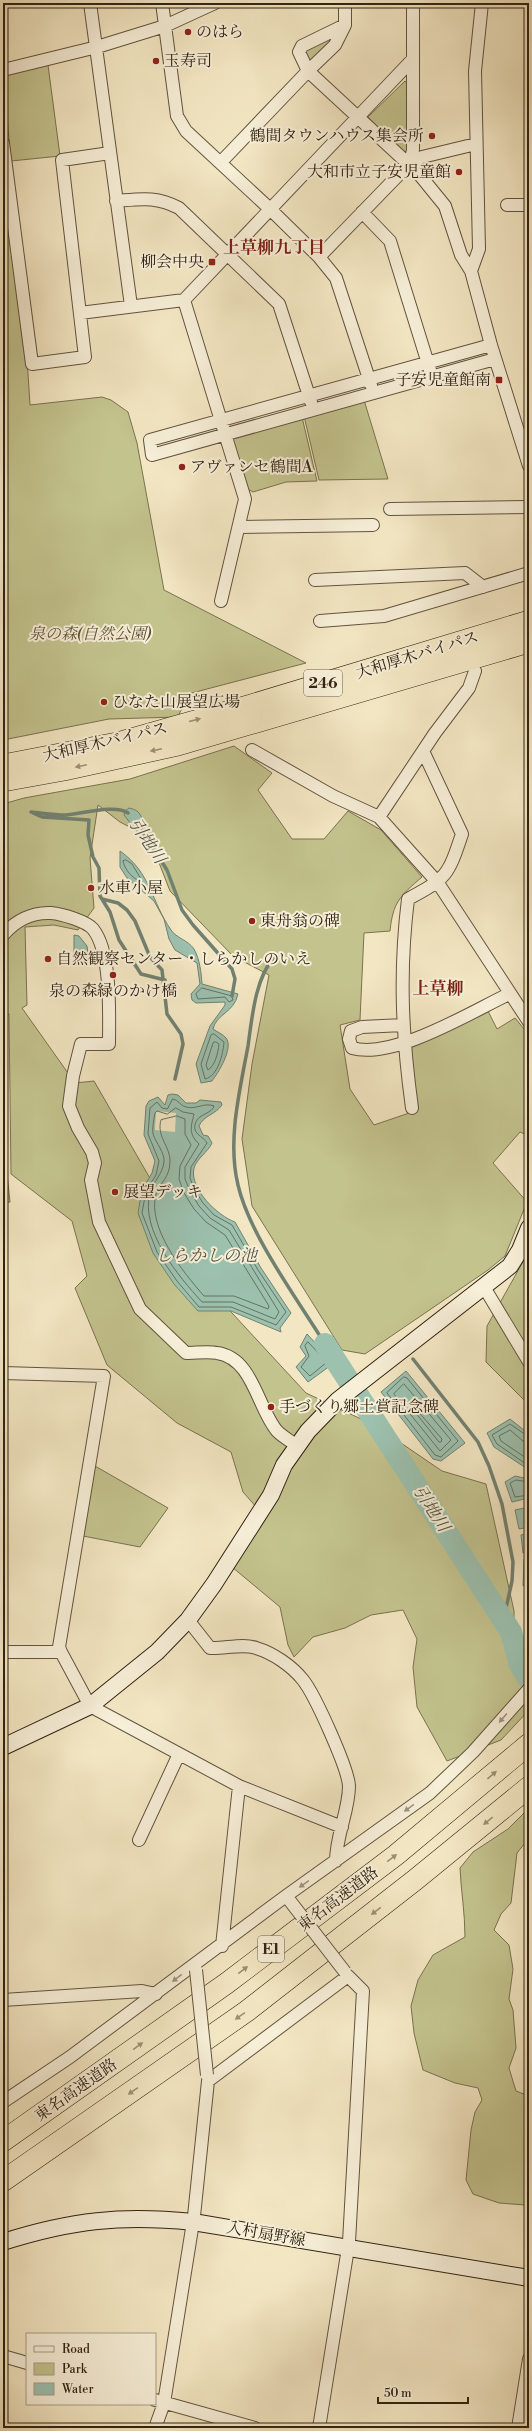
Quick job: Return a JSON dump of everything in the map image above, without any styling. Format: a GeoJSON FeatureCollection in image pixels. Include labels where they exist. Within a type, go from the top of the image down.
{"type":"FeatureCollection","features":[{"type":"Feature","properties":{"kind":"highway","name":"246"},"geometry":{"type":"LineString","coordinates":[[251,705],[327,672],[529,610]]}},
{"type":"Feature","properties":{"kind":"highway","name":"大和厚木バイパス"},"geometry":{"type":"LineString","coordinates":[[3,781],[118,750],[251,705],[529,621]]}},
{"type":"Feature","properties":{"kind":"highway","name":"大和厚木バイパス"},"geometry":{"type":"LineString","coordinates":[[3,765],[118,750],[178,745],[529,642]]}},
{"type":"Feature","properties":{"kind":"highway","name":"246"},"geometry":{"type":"LineString","coordinates":[[198,738],[304,718],[529,655]]}},
{"type":"Feature","properties":{"kind":"highway","name":"東名高速道路"},"geometry":{"type":"LineString","coordinates":[[3,2141],[264,1954],[396,1855],[529,1744]]}},
{"type":"Feature","properties":{"kind":"highway","name":"東名高速道路"},"geometry":{"type":"LineString","coordinates":[[3,2181],[248,2011],[415,1880],[529,1787]]}},
{"type":"Feature","properties":{"kind":"street"},"geometry":{"type":"LineString","coordinates":[[90,3],[131,306]]}},
{"type":"Feature","properties":{"kind":"street"},"geometry":{"type":"LineString","coordinates":[[162,3],[177,116],[186,130],[319,257],[336,278],[373,393]]}},
{"type":"Feature","properties":{"kind":"street"},"geometry":{"type":"LineString","coordinates":[[3,70],[97,47],[165,26],[215,3]]}},
{"type":"Feature","properties":{"kind":"street"},"geometry":{"type":"LineString","coordinates":[[221,162],[335,45],[345,25],[345,3]]}},
{"type":"Feature","properties":{"kind":"street"},"geometry":{"type":"LineString","coordinates":[[410,163],[413,150],[413,3]]}},
{"type":"Feature","properties":{"kind":"street"},"geometry":{"type":"LineString","coordinates":[[471,271],[479,249],[475,72],[482,3]]}},
{"type":"Feature","properties":{"kind":"street"},"geometry":{"type":"LineString","coordinates":[[345,25],[302,46],[299,52],[308,71],[403,159],[410,163],[445,206],[461,255],[471,271],[491,345],[529,466]]}},
{"type":"Feature","properties":{"kind":"street"},"geometry":{"type":"LineString","coordinates":[[80,313],[184,300],[414,59]]}},
{"type":"Feature","properties":{"kind":"street"},"geometry":{"type":"LineString","coordinates":[[3,143],[32,364],[85,357],[62,160],[110,153]]}},
{"type":"Feature","properties":{"kind":"street"},"geometry":{"type":"LineString","coordinates":[[319,257],[410,163],[422,157],[476,144]]}},
{"type":"Feature","properties":{"kind":"street"},"geometry":{"type":"LineString","coordinates":[[116,202],[147,198],[164,200],[179,208],[228,253],[279,304],[313,410]]}},
{"type":"Feature","properties":{"kind":"street"},"geometry":{"type":"LineString","coordinates":[[507,205],[529,205]]}},
{"type":"Feature","properties":{"kind":"street"},"geometry":{"type":"LineString","coordinates":[[362,212],[390,241],[432,376]]}},
{"type":"Feature","properties":{"kind":"street"},"geometry":{"type":"LineString","coordinates":[[184,300],[245,499],[240,527],[221,600]]}},
{"type":"Feature","properties":{"kind":"street"},"geometry":{"type":"LineString","coordinates":[[491,345],[150,440],[152,455],[496,359]]}},
{"type":"Feature","properties":{"kind":"street"},"geometry":{"type":"LineString","coordinates":[[390,509],[529,507]]}},
{"type":"Feature","properties":{"kind":"street"},"geometry":{"type":"LineString","coordinates":[[240,527],[373,525]]}},
{"type":"Feature","properties":{"kind":"street"},"geometry":{"type":"LineString","coordinates":[[315,580],[465,573],[483,587]]}},
{"type":"Feature","properties":{"kind":"street"},"geometry":{"type":"LineString","coordinates":[[320,621],[384,616],[529,573]]}},
{"type":"Feature","properties":{"kind":"street"},"geometry":{"type":"LineString","coordinates":[[379,816],[423,751],[469,688],[474,671]]}},
{"type":"Feature","properties":{"kind":"street"},"geometry":{"type":"LineString","coordinates":[[252,750],[333,796],[379,816],[438,883],[509,994],[529,1022]]}},
{"type":"Feature","properties":{"kind":"street"},"geometry":{"type":"LineString","coordinates":[[412,1108],[403,1045],[403,939],[408,899],[438,883],[451,867],[462,834],[423,751]]}},
{"type":"Feature","properties":{"kind":"street"},"geometry":{"type":"LineString","coordinates":[[3,935],[12,924],[44,913],[64,914],[93,929],[99,942],[109,982],[109,1044],[81,1044],[73,1076],[69,1106],[78,1128],[92,1152],[95,1163],[91,1180],[99,1222],[140,1309],[186,1353],[217,1353],[229,1356],[244,1369],[256,1388],[258,1401],[274,1426],[296,1445]]}},
{"type":"Feature","properties":{"kind":"street"},"geometry":{"type":"LineString","coordinates":[[403,1026],[362,1027],[351,1031],[349,1039],[352,1048],[364,1052],[403,1045],[509,994]]}},
{"type":"Feature","properties":{"kind":"street"},"geometry":{"type":"LineString","coordinates":[[3,1747],[90,1706],[157,1652],[188,1620],[214,1584],[271,1495],[284,1465],[296,1445],[322,1416],[345,1394],[447,1313],[484,1287],[510,1266],[520,1250],[529,1228]]}},
{"type":"Feature","properties":{"kind":"street"},"geometry":{"type":"LineString","coordinates":[[484,1287],[529,1362]]}},
{"type":"Feature","properties":{"kind":"street"},"geometry":{"type":"LineString","coordinates":[[3,1373],[104,1376],[59,1648],[90,1706],[239,1786],[342,1827]]}},
{"type":"Feature","properties":{"kind":"street"},"geometry":{"type":"LineString","coordinates":[[188,1620],[210,1648],[254,1647],[290,1667],[303,1680],[312,1695],[346,1773],[349,1785],[342,1827],[336,1846],[336,1861]]}},
{"type":"Feature","properties":{"kind":"street"},"geometry":{"type":"LineString","coordinates":[[3,1652],[61,1652]]}},
{"type":"Feature","properties":{"kind":"street"},"geometry":{"type":"LineString","coordinates":[[3,2102],[196,1967],[222,1946],[288,1899],[336,1861],[430,1793],[474,1752],[529,1689]]}},
{"type":"Feature","properties":{"kind":"street"},"geometry":{"type":"LineString","coordinates":[[139,1840],[179,1754]]}},
{"type":"Feature","properties":{"kind":"street"},"geometry":{"type":"LineString","coordinates":[[222,1946],[239,1786]]}},
{"type":"Feature","properties":{"kind":"street"},"geometry":{"type":"LineString","coordinates":[[288,1899],[347,1974],[363,1991],[349,2248],[319,2428]]}},
{"type":"Feature","properties":{"kind":"street"},"geometry":{"type":"LineString","coordinates":[[155,2428],[194,2222],[208,2078],[196,1967]]}},
{"type":"Feature","properties":{"kind":"street"},"geometry":{"type":"LineString","coordinates":[[208,2078],[347,1974]]}},
{"type":"Feature","properties":{"kind":"street"},"geometry":{"type":"LineString","coordinates":[[3,2000],[142,1991],[156,1994]]}},
{"type":"Feature","properties":{"kind":"street","name":"入村扇野線"},"geometry":{"type":"LineString","coordinates":[[3,2242],[54,2227],[96,2220],[149,2218],[194,2222],[529,2278]]}},
{"type":"Feature","properties":{"kind":"street"},"geometry":{"type":"LineString","coordinates":[[3,2356],[26,2363]]}},
{"type":"Feature","properties":{"kind":"street"},"geometry":{"type":"LineString","coordinates":[[518,2428],[529,2359]]}},
{"type":"Feature","properties":{"kind":"street"},"geometry":{"type":"LineString","coordinates":[[160,2401],[255,2428]]}},
{"type":"Feature","properties":{"kind":"green space"},"geometry":{"type":"Polygon","coordinates":[[[332,36],[334,39],[310,61],[305,54],[306,48],[332,36]]]}},
{"type":"Feature","properties":{"kind":"green space"},"geometry":{"type":"Polygon","coordinates":[[[48,65],[60,156],[11,161],[3,74],[48,65]]]}},
{"type":"Feature","properties":{"kind":"green space"},"geometry":{"type":"Polygon","coordinates":[[[405,81],[409,86],[409,153],[405,154],[368,117],[405,81]]]}},
{"type":"Feature","properties":{"kind":"green space","name":"泉の森(自然公園)"},"geometry":{"type":"Polygon","coordinates":[[[3,183],[27,358],[30,405],[102,397],[111,400],[128,412],[137,443],[164,590],[306,663],[188,694],[178,717],[109,719],[3,740],[3,183]]]}},
{"type":"Feature","properties":{"kind":"green space"},"geometry":{"type":"Polygon","coordinates":[[[364,400],[388,479],[319,480],[304,416],[364,400]]]}},
{"type":"Feature","properties":{"kind":"green space"},"geometry":{"type":"Polygon","coordinates":[[[302,417],[317,481],[286,482],[253,492],[246,488],[232,442],[236,435],[302,417]]]}},
{"type":"Feature","properties":{"kind":"green space"},"geometry":{"type":"Polygon","coordinates":[[[234,746],[272,773],[258,790],[292,839],[324,839],[348,811],[381,830],[422,877],[408,889],[399,900],[393,913],[390,931],[364,933],[360,1020],[340,1025],[350,1089],[374,1125],[418,1110],[407,1050],[487,1009],[497,1029],[515,1018],[529,1035],[529,1136],[520,1132],[493,1163],[527,1202],[505,1256],[488,1270],[365,1354],[342,1350],[252,1206],[242,1139],[252,1064],[269,975],[233,956],[170,891],[149,837],[120,822],[98,805],[90,858],[94,908],[78,930],[54,925],[25,927],[27,1005],[22,1008],[75,1083],[94,1081],[220,1300],[306,1393],[376,1426],[442,1471],[486,1484],[514,1611],[514,1623],[529,1658],[529,1710],[501,1740],[447,1761],[417,1707],[413,1667],[417,1639],[403,1610],[371,1615],[345,1628],[313,1637],[294,1657],[288,1645],[280,1607],[232,1567],[265,1517],[243,1492],[231,1452],[177,1423],[107,1365],[75,1288],[87,1276],[72,1221],[11,1174],[9,1014],[3,1017],[3,804],[24,798],[130,779],[234,746]]]}},
{"type":"Feature","properties":{"kind":"green space"},"geometry":{"type":"Polygon","coordinates":[[[3,1136],[10,1202],[3,1203],[3,1136]]]}},
{"type":"Feature","properties":{"kind":"green space"},"geometry":{"type":"Polygon","coordinates":[[[529,1251],[529,1405],[486,1362],[487,1326],[529,1251]]]}},
{"type":"Feature","properties":{"kind":"green space"},"geometry":{"type":"Polygon","coordinates":[[[95,1466],[168,1508],[140,1547],[83,1536],[95,1466]]]}},
{"type":"Feature","properties":{"kind":"green space"},"geometry":{"type":"Polygon","coordinates":[[[529,1808],[529,1838],[517,1853],[511,1903],[501,1914],[494,1930],[509,1945],[513,1969],[509,1999],[513,2010],[516,2048],[509,2068],[516,2091],[529,2096],[529,2201],[525,2205],[499,2203],[473,2194],[466,2180],[471,2130],[475,2112],[482,2100],[478,2088],[455,2083],[423,2070],[414,2033],[411,2006],[418,1980],[433,1955],[465,1937],[460,1868],[473,1852],[508,1829],[529,1808]]]}},
{"type":"Feature","properties":{"kind":"water"},"geometry":{"type":"Polygon","coordinates":[[[129,808],[136,810],[140,814],[144,827],[138,833],[124,815],[125,811],[129,808]]]}},
{"type":"Feature","properties":{"kind":"water"},"geometry":{"type":"Polygon","coordinates":[[[120,851],[138,869],[144,878],[164,919],[154,901],[127,878],[120,867],[120,851]]]}},
{"type":"Feature","properties":{"kind":"water"},"geometry":{"type":"Polygon","coordinates":[[[164,919],[173,933],[189,943],[194,949],[199,962],[202,984],[238,994],[233,1005],[218,1020],[213,1029],[226,1038],[228,1048],[227,1054],[212,1081],[201,1083],[196,1064],[210,1026],[225,1005],[225,1002],[196,1003],[192,1000],[191,994],[200,984],[197,963],[175,950],[169,939],[164,919]]]}},
{"type":"Feature","properties":{"kind":"water"},"geometry":{"type":"Polygon","coordinates":[[[74,935],[79,936],[87,946],[89,960],[84,956],[74,954],[74,935]]]}},
{"type":"Feature","properties":{"kind":"water","name":"しらかしの池"},"geometry":{"type":"Polygon","coordinates":[[[168,1095],[178,1095],[186,1103],[196,1103],[200,1100],[221,1102],[222,1105],[203,1120],[199,1126],[203,1135],[208,1136],[212,1143],[195,1164],[194,1176],[196,1184],[200,1193],[213,1208],[228,1219],[235,1222],[261,1268],[291,1313],[280,1328],[281,1332],[231,1311],[198,1311],[174,1284],[153,1253],[138,1213],[142,1190],[152,1173],[155,1161],[144,1135],[146,1106],[149,1101],[158,1097],[165,1105],[168,1095]]]}},
{"type":"Feature","properties":{"kind":"water"},"geometry":{"type":"Polygon","coordinates":[[[307,1334],[334,1363],[308,1382],[296,1367],[306,1356],[300,1347],[307,1334]]]}},
{"type":"Feature","properties":{"kind":"water"},"geometry":{"type":"Polygon","coordinates":[[[406,1371],[465,1443],[441,1461],[433,1459],[381,1392],[406,1371]]]}},
{"type":"Feature","properties":{"kind":"water"},"geometry":{"type":"Polygon","coordinates":[[[510,1419],[529,1434],[529,1470],[494,1447],[487,1433],[510,1419]]]}},
{"type":"Feature","properties":{"kind":"water"},"geometry":{"type":"Polygon","coordinates":[[[515,1476],[529,1479],[529,1498],[512,1502],[505,1482],[515,1476]]]}},
{"type":"Feature","properties":{"kind":"water"},"geometry":{"type":"Polygon","coordinates":[[[529,1507],[529,1527],[519,1529],[515,1510],[529,1507]]]}},
{"type":"Feature","properties":{"kind":"water"},"geometry":{"type":"Polygon","coordinates":[[[529,1533],[529,1552],[523,1553],[521,1535],[529,1533]]]}},
{"type":"Feature","properties":{"kind":"water"},"geometry":{"type":"Polygon","coordinates":[[[529,1558],[529,1583],[523,1586],[524,1559],[529,1558]]]}},
{"type":"Feature","properties":{"kind":"pier"},"geometry":{"type":"Polygon","coordinates":[[[156,1111],[176,1113],[175,1132],[155,1130],[156,1111]]]}},
{"type":"Feature","properties":{"kind":"waterway","name":"引地川"},"geometry":{"type":"LineString","coordinates":[[31,812],[65,815],[115,809],[128,813]]}},
{"type":"Feature","properties":{"kind":"waterway"},"geometry":{"type":"LineString","coordinates":[[33,813],[42,817],[89,820],[88,835],[93,857],[99,868],[100,896],[110,912],[119,940],[141,974],[165,980]]}},
{"type":"Feature","properties":{"kind":"waterway","name":"引地川"},"geometry":{"type":"LineString","coordinates":[[140,828],[167,870],[182,910],[193,925],[232,969],[235,979],[232,996]]}},
{"type":"Feature","properties":{"kind":"waterway"},"geometry":{"type":"LineString","coordinates":[[102,899],[118,903],[127,910],[135,921],[150,957],[162,970],[167,1014],[181,1034],[183,1044],[175,1079]]}},
{"type":"Feature","properties":{"kind":"waterway"},"geometry":{"type":"LineString","coordinates":[[274,957],[262,976],[255,999],[238,1097],[234,1133],[235,1168],[238,1185],[252,1224],[263,1245],[325,1344],[317,1349]]}},
{"type":"Feature","properties":{"kind":"waterway","name":"引地川"},"geometry":{"type":"LineString","coordinates":[[325,1344],[511,1632],[520,1665],[528,1678]]}},
{"type":"Feature","properties":{"kind":"waterway"},"geometry":{"type":"LineString","coordinates":[[413,1359],[478,1442],[489,1466],[502,1504],[513,1562],[512,1581],[503,1622]]}},
{"type":"Feature","properties":{"kind":"place","name":"のはら"},"geometry":{"type":"Point","coordinates":[188,32]}},
{"type":"Feature","properties":{"kind":"place","name":"玉寿司"},"geometry":{"type":"Point","coordinates":[156,61]}},
{"type":"Feature","properties":{"kind":"place","name":"鶴間タウンハウス集会所"},"geometry":{"type":"Point","coordinates":[432,136]}},
{"type":"Feature","properties":{"kind":"place","name":"大和市立子安児童館"},"geometry":{"type":"Point","coordinates":[459,172]}},
{"type":"Feature","properties":{"kind":"place","name":"柳会中央"},"geometry":{"type":"Point","coordinates":[212,262]}},
{"type":"Feature","properties":{"kind":"place","name":"子安児童館南"},"geometry":{"type":"Point","coordinates":[499,380]}},
{"type":"Feature","properties":{"kind":"place","name":"アヴァンセ鶴間A"},"geometry":{"type":"Point","coordinates":[182,467]}},
{"type":"Feature","properties":{"kind":"place","name":"ひなた山展望広場"},"geometry":{"type":"Point","coordinates":[104,702]}},
{"type":"Feature","properties":{"kind":"place","name":"水車小屋"},"geometry":{"type":"Point","coordinates":[91,888]}},
{"type":"Feature","properties":{"kind":"place","name":"東舟翁の碑"},"geometry":{"type":"Point","coordinates":[252,921]}},
{"type":"Feature","properties":{"kind":"place","name":"自然観察センター・しらかしのいえ"},"geometry":{"type":"Point","coordinates":[48,959]}},
{"type":"Feature","properties":{"kind":"place","name":"泉の森緑のかけ橋"},"geometry":{"type":"Point","coordinates":[113,975]}},
{"type":"Feature","properties":{"kind":"place","name":"展望デッキ"},"geometry":{"type":"Point","coordinates":[115,1192]}},
{"type":"Feature","properties":{"kind":"place","name":"手づくり郷土賞記念碑"},"geometry":{"type":"Point","coordinates":[271,1407]}},
{"type":"Feature","properties":{"kind":"district","name":"上草柳九丁目"},"geometry":{"type":"Point","coordinates":[274,248]}},
{"type":"Feature","properties":{"kind":"district","name":"上草柳"},"geometry":{"type":"Point","coordinates":[438,989]}}]}
